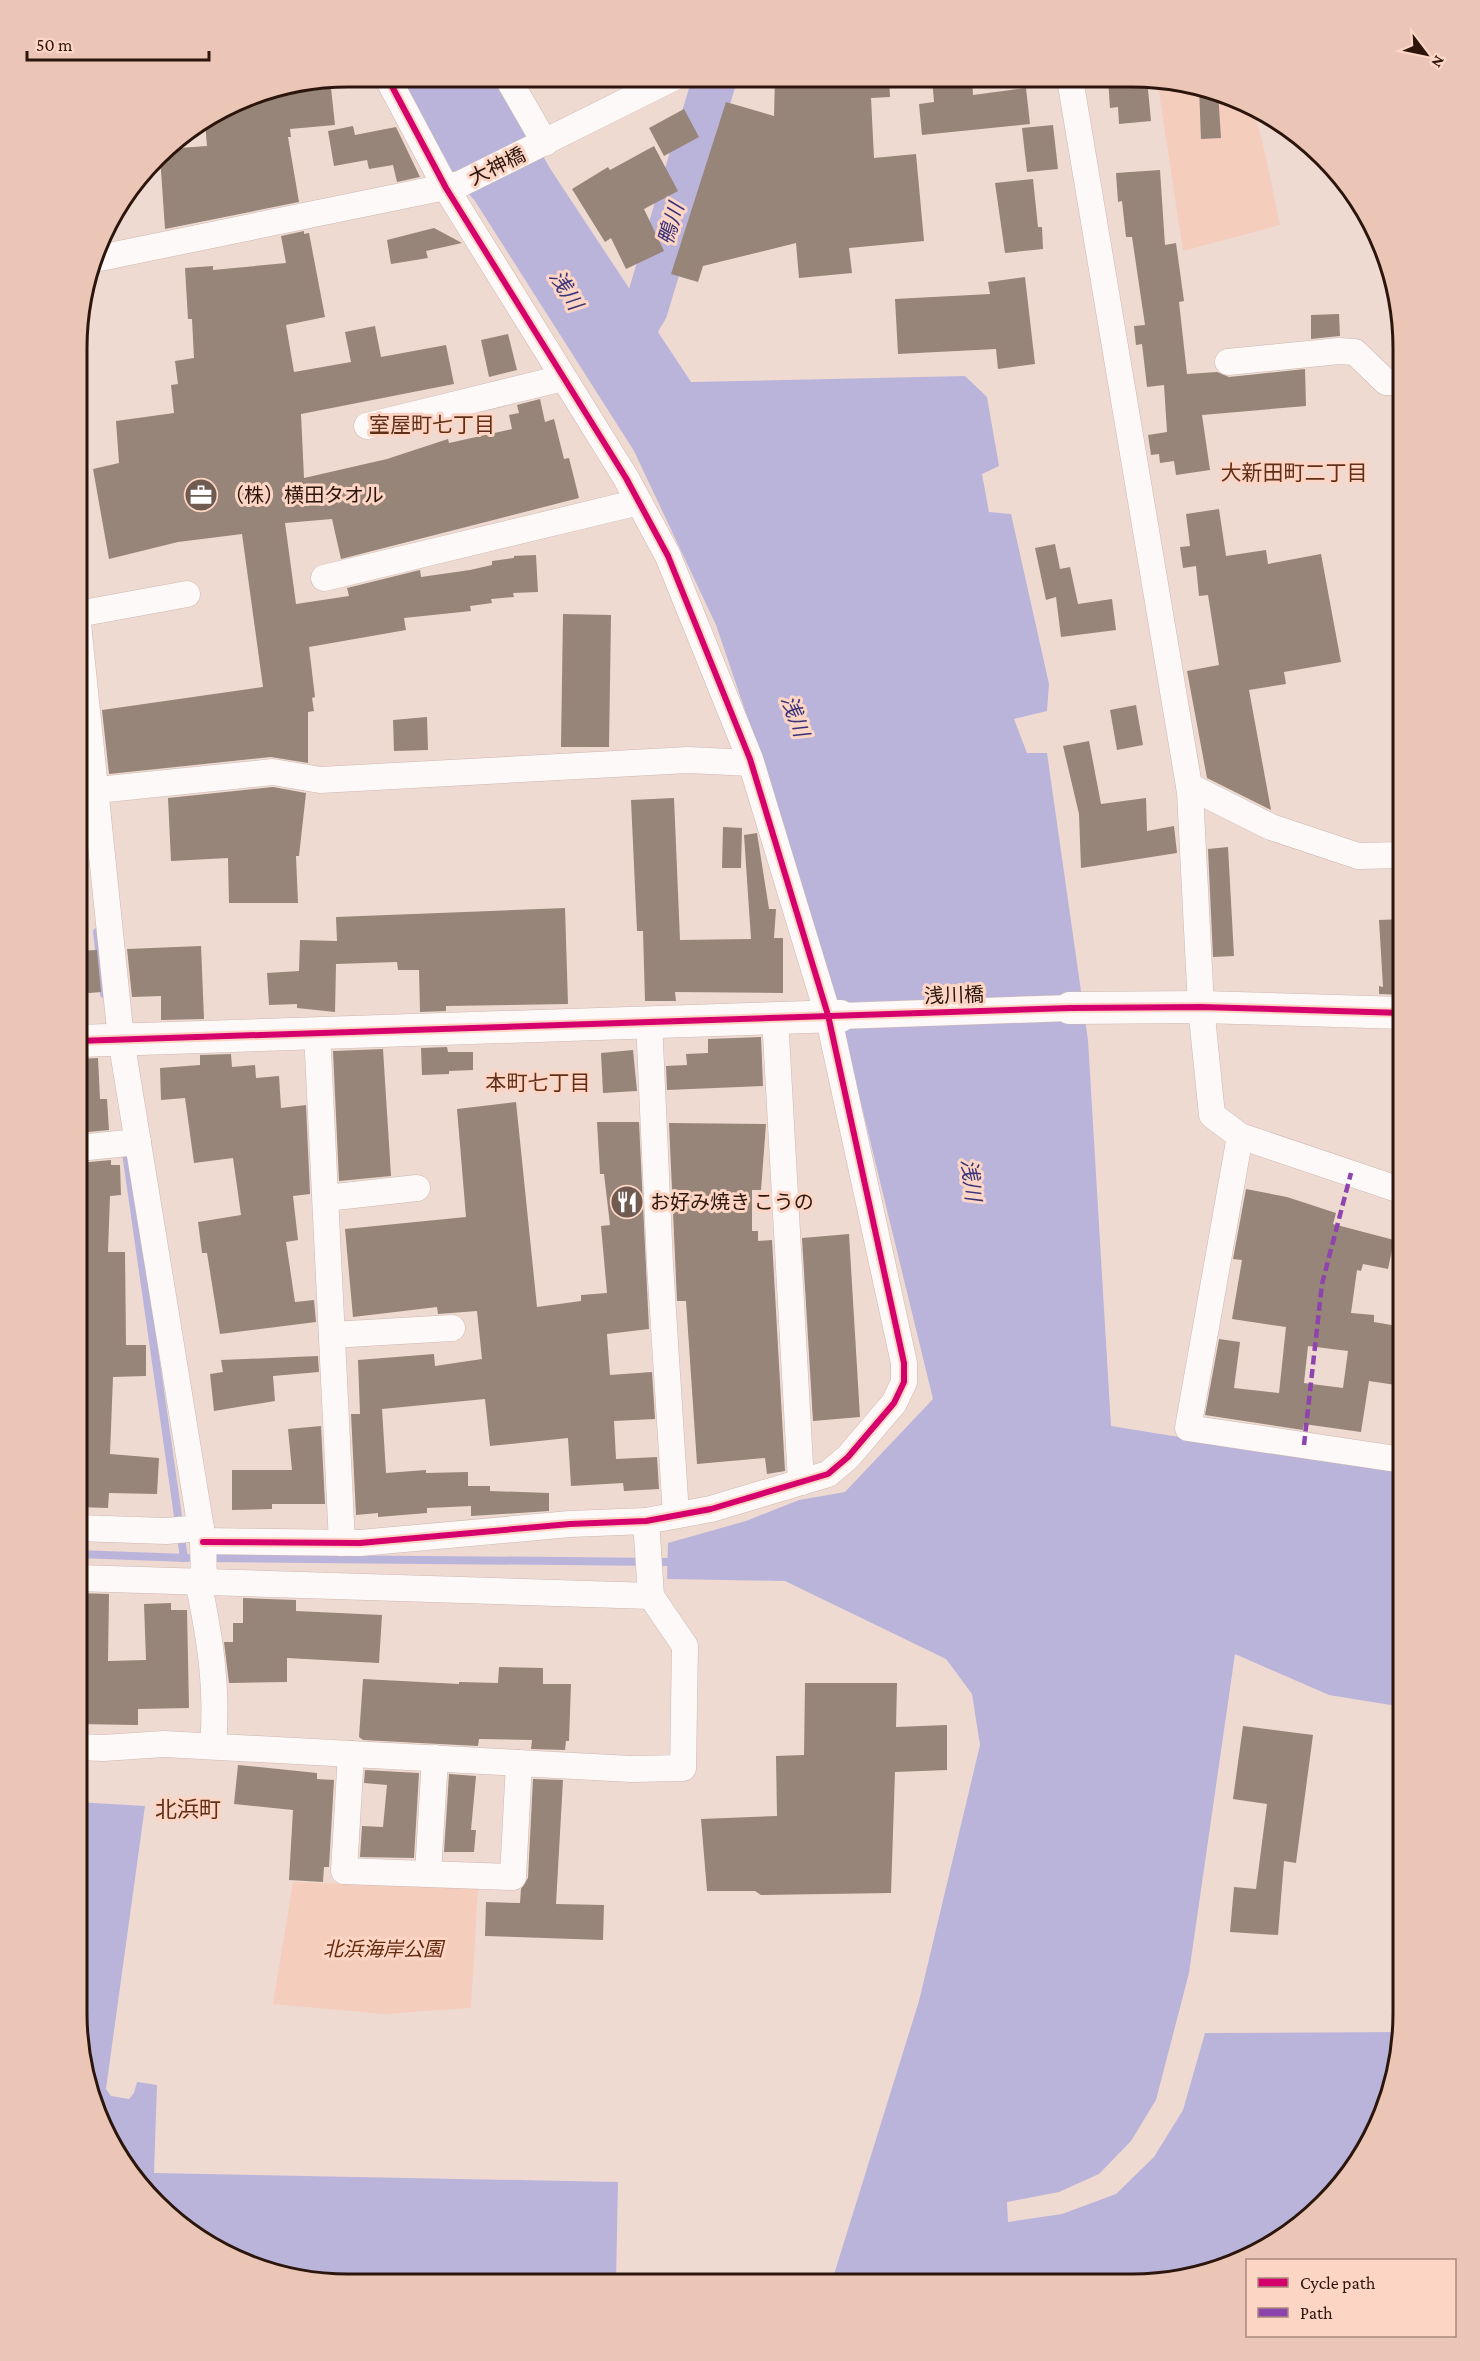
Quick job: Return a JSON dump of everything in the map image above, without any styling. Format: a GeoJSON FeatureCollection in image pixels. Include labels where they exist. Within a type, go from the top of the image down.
{"type":"FeatureCollection","features":[{"type":"Feature","properties":{"kind":"street"},"geometry":{"type":"LineString","coordinates":[[87,1528],[166,1531],[202,1537],[342,1543],[647,1531],[676,1515],[711,1509],[828,1474],[848,1456],[894,1403],[904,1382],[904,1363],[834,1016],[751,763],[668,556],[639,502],[563,378],[453,186],[393,87]]}},
{"type":"Feature","properties":{"kind":"street"},"geometry":{"type":"LineString","coordinates":[[512,87],[540,145]]}},
{"type":"Feature","properties":{"kind":"street","name":"大神橋"},"geometry":{"type":"LineString","coordinates":[[104,257],[453,186],[655,87]]}},
{"type":"Feature","properties":{"kind":"street"},"geometry":{"type":"LineString","coordinates":[[1071,87],[1189,786],[1201,1007],[1212,1115],[1240,1136],[1393,1188]]}},
{"type":"Feature","properties":{"kind":"street"},"geometry":{"type":"LineString","coordinates":[[1228,362],[1339,351],[1355,352],[1386,382],[1393,382]]}},
{"type":"Feature","properties":{"kind":"street"},"geometry":{"type":"LineString","coordinates":[[367,426],[563,378]]}},
{"type":"Feature","properties":{"kind":"street"},"geometry":{"type":"LineString","coordinates":[[324,578],[639,502]]}},
{"type":"Feature","properties":{"kind":"street"},"geometry":{"type":"LineString","coordinates":[[87,625],[187,594]]}},
{"type":"Feature","properties":{"kind":"street"},"geometry":{"type":"LineString","coordinates":[[213,1746],[217,1704],[202,1579],[202,1537],[121,1039],[87,792],[273,772],[320,780],[688,760],[751,763]]}},
{"type":"Feature","properties":{"kind":"street"},"geometry":{"type":"LineString","coordinates":[[1189,786],[1270,827],[1358,856],[1393,855]]}},
{"type":"Feature","properties":{"kind":"street"},"geometry":{"type":"LineString","coordinates":[[1070,1008],[1201,1007],[1393,1014]]}},
{"type":"Feature","properties":{"kind":"street","name":"浅川橋"},"geometry":{"type":"LineString","coordinates":[[834,1016],[1070,1008]]}},
{"type":"Feature","properties":{"kind":"street"},"geometry":{"type":"LineString","coordinates":[[87,1041],[834,1016]]}},
{"type":"Feature","properties":{"kind":"street"},"geometry":{"type":"LineString","coordinates":[[775,1017],[801,1482]]}},
{"type":"Feature","properties":{"kind":"street"},"geometry":{"type":"LineString","coordinates":[[649,1021],[660,1264],[676,1515]]}},
{"type":"Feature","properties":{"kind":"street"},"geometry":{"type":"LineString","coordinates":[[317,1032],[342,1543]]}},
{"type":"Feature","properties":{"kind":"street"},"geometry":{"type":"LineString","coordinates":[[1240,1136],[1188,1428],[1393,1459]]}},
{"type":"Feature","properties":{"kind":"street"},"geometry":{"type":"LineString","coordinates":[[87,1147],[138,1142]]}},
{"type":"Feature","properties":{"kind":"street"},"geometry":{"type":"LineString","coordinates":[[326,1198],[417,1188]]}},
{"type":"Feature","properties":{"kind":"street"},"geometry":{"type":"LineString","coordinates":[[332,1335],[452,1328]]}},
{"type":"Feature","properties":{"kind":"street"},"geometry":{"type":"LineString","coordinates":[[87,1747],[164,1744],[631,1769],[683,1768],[685,1646],[650,1589],[647,1531]]}},
{"type":"Feature","properties":{"kind":"street"},"geometry":{"type":"LineString","coordinates":[[87,1578],[650,1589]]}},
{"type":"Feature","properties":{"kind":"street"},"geometry":{"type":"LineString","coordinates":[[351,1754],[344,1871],[513,1877],[519,1763]]}},
{"type":"Feature","properties":{"kind":"street"},"geometry":{"type":"LineString","coordinates":[[428,1873],[435,1758]]}},
{"type":"Feature","properties":{"kind":"green space"},"geometry":{"type":"Polygon","coordinates":[[[1158,89],[1183,92],[1216,101],[1255,118],[1280,225],[1183,251],[1158,89]]]}},
{"type":"Feature","properties":{"kind":"green space","name":"北浜海岸公園"},"geometry":{"type":"Polygon","coordinates":[[[293,1882],[478,1889],[471,2008],[384,2014],[273,2004],[293,1882]]]}},
{"type":"Feature","properties":{"kind":"water","name":"浅川"},"geometry":{"type":"Polygon","coordinates":[[[407,87],[504,87],[551,170],[691,382],[965,376],[987,397],[999,466],[982,474],[989,512],[1011,514],[1049,684],[1047,711],[1014,719],[1027,753],[1047,753],[1088,1040],[1111,1426],[1393,1471],[1393,1705],[1329,1695],[1235,1654],[1189,1973],[1156,2100],[1131,2141],[1099,2174],[1059,2192],[1007,2202],[1008,2222],[1062,2214],[1116,2194],[1154,2157],[1183,2110],[1205,2033],[1392,2032],[1388,2064],[1373,2113],[1358,2143],[1339,2172],[1291,2220],[1247,2247],[1216,2260],[1166,2272],[1132,2274],[834,2274],[919,2001],[980,1745],[972,1694],[946,1659],[785,1581],[667,1579],[668,1543],[746,1521],[799,1500],[845,1492],[933,1399],[848,1050],[780,813],[716,625],[634,451],[475,201],[442,164],[407,87]]]}},
{"type":"Feature","properties":{"kind":"water"},"geometry":{"type":"Polygon","coordinates":[[[87,1803],[145,1806],[106,2089],[111,2096],[129,2099],[134,2093],[137,2082],[157,2085],[154,2173],[618,2182],[616,2274],[314,2272],[281,2265],[248,2254],[218,2239],[189,2220],[152,2185],[131,2158],[107,2113],[92,2064],[87,2013],[87,1803]]]}},
{"type":"Feature","properties":{"kind":"building"},"geometry":{"type":"Polygon","coordinates":[[[775,87],[889,87],[890,97],[871,98],[874,158],[916,154],[924,241],[849,248],[852,273],[799,278],[796,243],[703,266],[698,282],[671,274],[726,102],[774,116],[775,87]]]}},
{"type":"Feature","properties":{"kind":"building"},"geometry":{"type":"Polygon","coordinates":[[[933,87],[973,87],[973,95],[1026,88],[1030,124],[922,135],[919,104],[934,102],[933,87]]]}},
{"type":"Feature","properties":{"kind":"building"},"geometry":{"type":"Polygon","coordinates":[[[1109,87],[1148,88],[1151,121],[1119,124],[1118,107],[1110,108],[1109,87]]]}},
{"type":"Feature","properties":{"kind":"building"},"geometry":{"type":"Polygon","coordinates":[[[331,88],[335,125],[290,129],[291,137],[288,137],[299,202],[165,229],[161,167],[181,148],[207,146],[206,129],[218,122],[248,107],[290,94],[331,88]]]}},
{"type":"Feature","properties":{"kind":"building"},"geometry":{"type":"Polygon","coordinates":[[[1199,96],[1219,102],[1221,138],[1201,139],[1199,96]]]}},
{"type":"Feature","properties":{"kind":"building"},"geometry":{"type":"Polygon","coordinates":[[[684,109],[699,137],[664,156],[649,128],[684,109]]]}},
{"type":"Feature","properties":{"kind":"building"},"geometry":{"type":"Polygon","coordinates":[[[1053,125],[1058,169],[1027,172],[1022,128],[1053,125]]]}},
{"type":"Feature","properties":{"kind":"building"},"geometry":{"type":"Polygon","coordinates":[[[353,126],[355,135],[396,127],[420,177],[397,182],[393,165],[369,169],[367,160],[334,166],[328,131],[353,126]]]}},
{"type":"Feature","properties":{"kind":"building"},"geometry":{"type":"Polygon","coordinates":[[[654,146],[678,191],[644,209],[664,251],[626,269],[611,238],[605,242],[572,189],[608,167],[610,170],[654,146]]]}},
{"type":"Feature","properties":{"kind":"building"},"geometry":{"type":"Polygon","coordinates":[[[1160,170],[1165,245],[1176,243],[1184,301],[1179,302],[1187,374],[1217,372],[1229,377],[1305,369],[1306,406],[1202,415],[1210,470],[1176,475],[1174,461],[1160,463],[1159,454],[1151,455],[1148,435],[1167,432],[1164,385],[1147,387],[1142,344],[1136,345],[1134,326],[1145,325],[1132,237],[1126,237],[1122,201],[1118,202],[1116,173],[1160,170]]]}},
{"type":"Feature","properties":{"kind":"building"},"geometry":{"type":"Polygon","coordinates":[[[1033,179],[1038,227],[1042,227],[1043,249],[1005,253],[995,183],[1033,179]]]}},
{"type":"Feature","properties":{"kind":"building"},"geometry":{"type":"Polygon","coordinates":[[[434,228],[462,243],[426,251],[428,258],[391,264],[387,240],[434,228]]]}},
{"type":"Feature","properties":{"kind":"building"},"geometry":{"type":"Polygon","coordinates":[[[304,231],[304,234],[309,233],[325,317],[286,325],[294,372],[351,362],[345,332],[375,326],[381,357],[446,345],[454,384],[301,414],[304,478],[387,459],[448,439],[449,443],[512,429],[509,415],[519,413],[517,405],[540,399],[545,422],[554,419],[564,459],[569,458],[579,498],[341,559],[332,519],[285,523],[296,604],[349,596],[347,588],[420,570],[421,577],[470,570],[492,565],[492,561],[514,558],[514,556],[536,555],[538,592],[513,593],[514,597],[491,599],[492,603],[470,606],[471,611],[404,618],[406,630],[309,647],[315,697],[312,698],[314,711],[308,712],[308,763],[271,757],[109,774],[102,710],[263,687],[242,534],[178,542],[109,559],[93,469],[119,463],[116,421],[174,413],[171,385],[178,384],[175,361],[194,358],[192,319],[188,319],[185,268],[213,266],[213,270],[286,263],[281,236],[304,231]]]}},
{"type":"Feature","properties":{"kind":"building"},"geometry":{"type":"Polygon","coordinates":[[[1025,277],[1035,364],[998,369],[996,349],[898,354],[895,299],[990,294],[988,282],[1025,277]]]}},
{"type":"Feature","properties":{"kind":"building"},"geometry":{"type":"Polygon","coordinates":[[[1339,314],[1340,336],[1311,339],[1311,315],[1339,314]]]}},
{"type":"Feature","properties":{"kind":"building"},"geometry":{"type":"Polygon","coordinates":[[[508,334],[517,370],[489,377],[481,340],[508,334]]]}},
{"type":"Feature","properties":{"kind":"building"},"geometry":{"type":"Polygon","coordinates":[[[1219,509],[1226,556],[1266,550],[1268,564],[1321,554],[1341,662],[1284,672],[1286,684],[1249,690],[1271,810],[1207,778],[1187,671],[1219,665],[1208,595],[1199,596],[1196,566],[1183,568],[1180,547],[1190,546],[1186,514],[1219,509]]]}},
{"type":"Feature","properties":{"kind":"building"},"geometry":{"type":"Polygon","coordinates":[[[1055,544],[1060,569],[1070,567],[1078,604],[1112,599],[1116,630],[1061,637],[1056,597],[1046,600],[1035,548],[1055,544]]]}},
{"type":"Feature","properties":{"kind":"building"},"geometry":{"type":"Polygon","coordinates":[[[563,614],[611,615],[609,747],[561,747],[563,614]]]}},
{"type":"Feature","properties":{"kind":"building"},"geometry":{"type":"Polygon","coordinates":[[[1136,705],[1143,745],[1117,750],[1110,710],[1136,705]]]}},
{"type":"Feature","properties":{"kind":"building"},"geometry":{"type":"Polygon","coordinates":[[[427,717],[428,750],[394,751],[393,720],[427,717]]]}},
{"type":"Feature","properties":{"kind":"building"},"geometry":{"type":"Polygon","coordinates":[[[1089,741],[1101,804],[1146,798],[1147,831],[1174,826],[1177,853],[1081,868],[1079,814],[1063,746],[1089,741]]]}},
{"type":"Feature","properties":{"kind":"building"},"geometry":{"type":"Polygon","coordinates":[[[273,787],[306,793],[299,856],[296,856],[298,903],[229,903],[228,858],[171,861],[168,798],[273,787]]]}},
{"type":"Feature","properties":{"kind":"building"},"geometry":{"type":"Polygon","coordinates":[[[674,798],[680,940],[751,939],[744,835],[757,833],[769,909],[776,909],[774,938],[783,938],[783,993],[675,992],[676,1001],[645,1001],[643,931],[637,931],[631,800],[674,798]]]}},
{"type":"Feature","properties":{"kind":"building"},"geometry":{"type":"Polygon","coordinates":[[[723,827],[742,828],[741,868],[722,868],[723,827]]]}},
{"type":"Feature","properties":{"kind":"building"},"geometry":{"type":"Polygon","coordinates":[[[1228,847],[1234,956],[1213,957],[1208,849],[1228,847]]]}},
{"type":"Feature","properties":{"kind":"building"},"geometry":{"type":"Polygon","coordinates":[[[565,908],[568,1004],[446,1006],[446,1011],[420,1012],[419,970],[398,970],[397,962],[336,964],[335,1012],[297,1008],[297,1004],[269,1005],[267,973],[299,971],[300,940],[337,941],[336,917],[565,908]]]}},
{"type":"Feature","properties":{"kind":"building"},"geometry":{"type":"Polygon","coordinates":[[[1393,919],[1393,995],[1379,994],[1379,986],[1383,987],[1379,920],[1393,919]]]}},
{"type":"Feature","properties":{"kind":"building"},"geometry":{"type":"Polygon","coordinates":[[[201,946],[204,1019],[161,1020],[161,996],[132,997],[127,949],[201,946]]]}},
{"type":"Feature","properties":{"kind":"building"},"geometry":{"type":"Polygon","coordinates":[[[97,950],[101,992],[87,993],[87,951],[97,950]]]}},
{"type":"Feature","properties":{"kind":"building"},"geometry":{"type":"Polygon","coordinates":[[[761,1037],[763,1086],[667,1090],[666,1066],[687,1065],[686,1054],[708,1053],[708,1039],[761,1037]]]}},
{"type":"Feature","properties":{"kind":"building"},"geometry":{"type":"Polygon","coordinates":[[[447,1047],[448,1052],[473,1052],[473,1070],[422,1075],[421,1048],[447,1047]]]}},
{"type":"Feature","properties":{"kind":"building"},"geometry":{"type":"Polygon","coordinates":[[[383,1049],[391,1176],[339,1181],[333,1051],[383,1049]]]}},
{"type":"Feature","properties":{"kind":"building"},"geometry":{"type":"Polygon","coordinates":[[[633,1050],[637,1091],[603,1093],[601,1053],[633,1050]]]}},
{"type":"Feature","properties":{"kind":"building"},"geometry":{"type":"Polygon","coordinates":[[[231,1054],[232,1067],[255,1065],[256,1078],[279,1076],[281,1108],[306,1105],[310,1194],[293,1196],[298,1240],[286,1242],[295,1302],[314,1300],[316,1322],[220,1334],[207,1253],[202,1253],[198,1222],[241,1215],[233,1158],[194,1163],[185,1098],[161,1100],[160,1068],[200,1065],[200,1055],[231,1054]]]}},
{"type":"Feature","properties":{"kind":"building"},"geometry":{"type":"Polygon","coordinates":[[[98,1058],[100,1099],[107,1099],[109,1130],[87,1132],[87,1059],[98,1058]]]}},
{"type":"Feature","properties":{"kind":"building"},"geometry":{"type":"Polygon","coordinates":[[[516,1102],[537,1307],[581,1301],[581,1295],[607,1293],[601,1226],[610,1225],[604,1174],[600,1174],[597,1122],[639,1122],[649,1329],[607,1334],[610,1375],[652,1372],[655,1419],[614,1421],[616,1459],[657,1457],[659,1489],[624,1491],[623,1483],[571,1486],[568,1438],[490,1446],[485,1399],[382,1409],[386,1473],[426,1470],[426,1473],[468,1472],[468,1486],[490,1486],[490,1491],[549,1493],[549,1511],[471,1516],[471,1506],[427,1508],[427,1513],[378,1517],[378,1513],[356,1515],[351,1414],[360,1414],[358,1360],[434,1354],[435,1366],[482,1359],[477,1311],[438,1314],[437,1307],[353,1317],[345,1229],[466,1217],[457,1109],[516,1102]]]}},
{"type":"Feature","properties":{"kind":"building"},"geometry":{"type":"Polygon","coordinates":[[[669,1123],[766,1124],[761,1190],[752,1190],[752,1231],[758,1231],[758,1241],[772,1240],[785,1471],[767,1474],[765,1458],[697,1464],[686,1301],[677,1301],[669,1123]]]}},
{"type":"Feature","properties":{"kind":"building"},"geometry":{"type":"Polygon","coordinates":[[[111,1160],[111,1165],[120,1165],[121,1195],[110,1196],[108,1252],[125,1252],[126,1345],[146,1345],[146,1376],[113,1377],[110,1454],[159,1458],[157,1494],[109,1493],[108,1508],[87,1507],[87,1162],[111,1160]]]}},
{"type":"Feature","properties":{"kind":"building"},"geometry":{"type":"Polygon","coordinates":[[[1246,1189],[1287,1197],[1336,1213],[1333,1224],[1393,1240],[1388,1269],[1363,1264],[1361,1271],[1357,1270],[1351,1313],[1374,1315],[1374,1322],[1393,1325],[1393,1385],[1369,1381],[1361,1432],[1304,1424],[1303,1430],[1205,1415],[1219,1339],[1240,1342],[1234,1388],[1279,1393],[1286,1327],[1232,1319],[1242,1260],[1233,1259],[1246,1189]],[[1308,1346],[1304,1383],[1343,1388],[1348,1351],[1308,1346]]]}},
{"type":"Feature","properties":{"kind":"building"},"geometry":{"type":"Polygon","coordinates":[[[849,1234],[860,1417],[813,1421],[802,1238],[849,1234]]]}},
{"type":"Feature","properties":{"kind":"building"},"geometry":{"type":"Polygon","coordinates":[[[318,1356],[319,1372],[273,1376],[275,1401],[214,1411],[210,1374],[223,1372],[221,1360],[318,1356]]]}},
{"type":"Feature","properties":{"kind":"building"},"geometry":{"type":"Polygon","coordinates":[[[321,1426],[325,1504],[272,1504],[272,1509],[232,1510],[232,1470],[292,1470],[288,1429],[321,1426]]]}},
{"type":"Feature","properties":{"kind":"building"},"geometry":{"type":"Polygon","coordinates":[[[87,1593],[109,1594],[108,1661],[146,1660],[144,1604],[171,1603],[171,1610],[187,1610],[189,1708],[138,1709],[138,1725],[87,1724],[87,1593]]]}},
{"type":"Feature","properties":{"kind":"building"},"geometry":{"type":"Polygon","coordinates":[[[243,1598],[296,1600],[296,1611],[382,1615],[379,1663],[287,1658],[287,1682],[229,1683],[224,1642],[233,1642],[233,1623],[243,1623],[243,1598]]]}},
{"type":"Feature","properties":{"kind":"building"},"geometry":{"type":"Polygon","coordinates":[[[499,1667],[543,1668],[543,1684],[571,1684],[569,1741],[566,1741],[565,1750],[531,1749],[532,1740],[479,1739],[478,1746],[363,1740],[359,1737],[363,1679],[459,1684],[459,1682],[498,1683],[499,1667]]]}},
{"type":"Feature","properties":{"kind":"building"},"geometry":{"type":"Polygon","coordinates":[[[805,1683],[897,1683],[896,1727],[947,1725],[947,1770],[895,1772],[891,1893],[761,1895],[755,1891],[707,1891],[701,1819],[777,1816],[776,1756],[804,1755],[805,1683]]]}},
{"type":"Feature","properties":{"kind":"building"},"geometry":{"type":"Polygon","coordinates":[[[1243,1726],[1313,1735],[1296,1863],[1284,1861],[1278,1935],[1230,1932],[1234,1887],[1256,1889],[1267,1804],[1233,1799],[1243,1726]]]}},
{"type":"Feature","properties":{"kind":"building"},"geometry":{"type":"Polygon","coordinates":[[[238,1765],[317,1773],[317,1779],[334,1780],[329,1867],[324,1867],[323,1882],[289,1880],[293,1810],[234,1804],[238,1765]]]}},
{"type":"Feature","properties":{"kind":"building"},"geometry":{"type":"Polygon","coordinates":[[[365,1770],[419,1773],[414,1858],[360,1857],[362,1826],[383,1827],[387,1785],[364,1783],[365,1770]]]}},
{"type":"Feature","properties":{"kind":"building"},"geometry":{"type":"Polygon","coordinates":[[[449,1774],[476,1776],[471,1830],[476,1830],[474,1852],[444,1852],[449,1774]]]}},
{"type":"Feature","properties":{"kind":"building"},"geometry":{"type":"Polygon","coordinates":[[[533,1779],[563,1780],[556,1904],[604,1905],[603,1940],[485,1936],[486,1902],[520,1903],[521,1889],[528,1878],[533,1779]]]}},
{"type":"Feature","properties":{"kind":"waterway","name":"鴨川"},"geometry":{"type":"LineString","coordinates":[[614,362],[646,309],[712,87]]}},
{"type":"Feature","properties":{"kind":"waterway"},"geometry":{"type":"LineString","coordinates":[[97,932],[104,994]]}},
{"type":"Feature","properties":{"kind":"waterway"},"geometry":{"type":"LineString","coordinates":[[125,1146],[184,1558]]}},
{"type":"Feature","properties":{"kind":"waterway"},"geometry":{"type":"LineString","coordinates":[[87,1554],[187,1558]]}},
{"type":"Feature","properties":{"kind":"waterway"},"geometry":{"type":"LineString","coordinates":[[208,1558],[668,1562]]}},
{"type":"Feature","properties":{"kind":"marked path"},"geometry":{"type":"LineString","coordinates":[[1304,1445],[1322,1284],[1351,1173]]}},
{"type":"Feature","properties":{"kind":"cycle path"},"geometry":{"type":"LineString","coordinates":[[203,1542],[360,1543],[570,1524],[646,1521],[711,1509],[828,1474],[848,1457],[894,1403],[904,1382],[904,1363],[828,1015],[750,759],[668,556],[626,478],[446,188],[392,87]]}},
{"type":"Feature","properties":{"kind":"cycle path"},"geometry":{"type":"LineString","coordinates":[[87,1041],[1070,1008],[1201,1007],[1393,1013]]}},
{"type":"Feature","properties":{"kind":"place","name":"（株）横田タオル"},"geometry":{"type":"Point","coordinates":[201,495]}},
{"type":"Feature","properties":{"kind":"place","name":"お好み焼き こうの"},"geometry":{"type":"Point","coordinates":[627,1202]}},
{"type":"Feature","properties":{"kind":"district","name":"室屋町七丁目"},"geometry":{"type":"Point","coordinates":[432,425]}},
{"type":"Feature","properties":{"kind":"district","name":"大新田町二丁目"},"geometry":{"type":"Point","coordinates":[1294,473]}},
{"type":"Feature","properties":{"kind":"district","name":"本町七丁目"},"geometry":{"type":"Point","coordinates":[538,1083]}},
{"type":"Feature","properties":{"kind":"district","name":"北浜町"},"geometry":{"type":"Point","coordinates":[188,1809]}}]}
